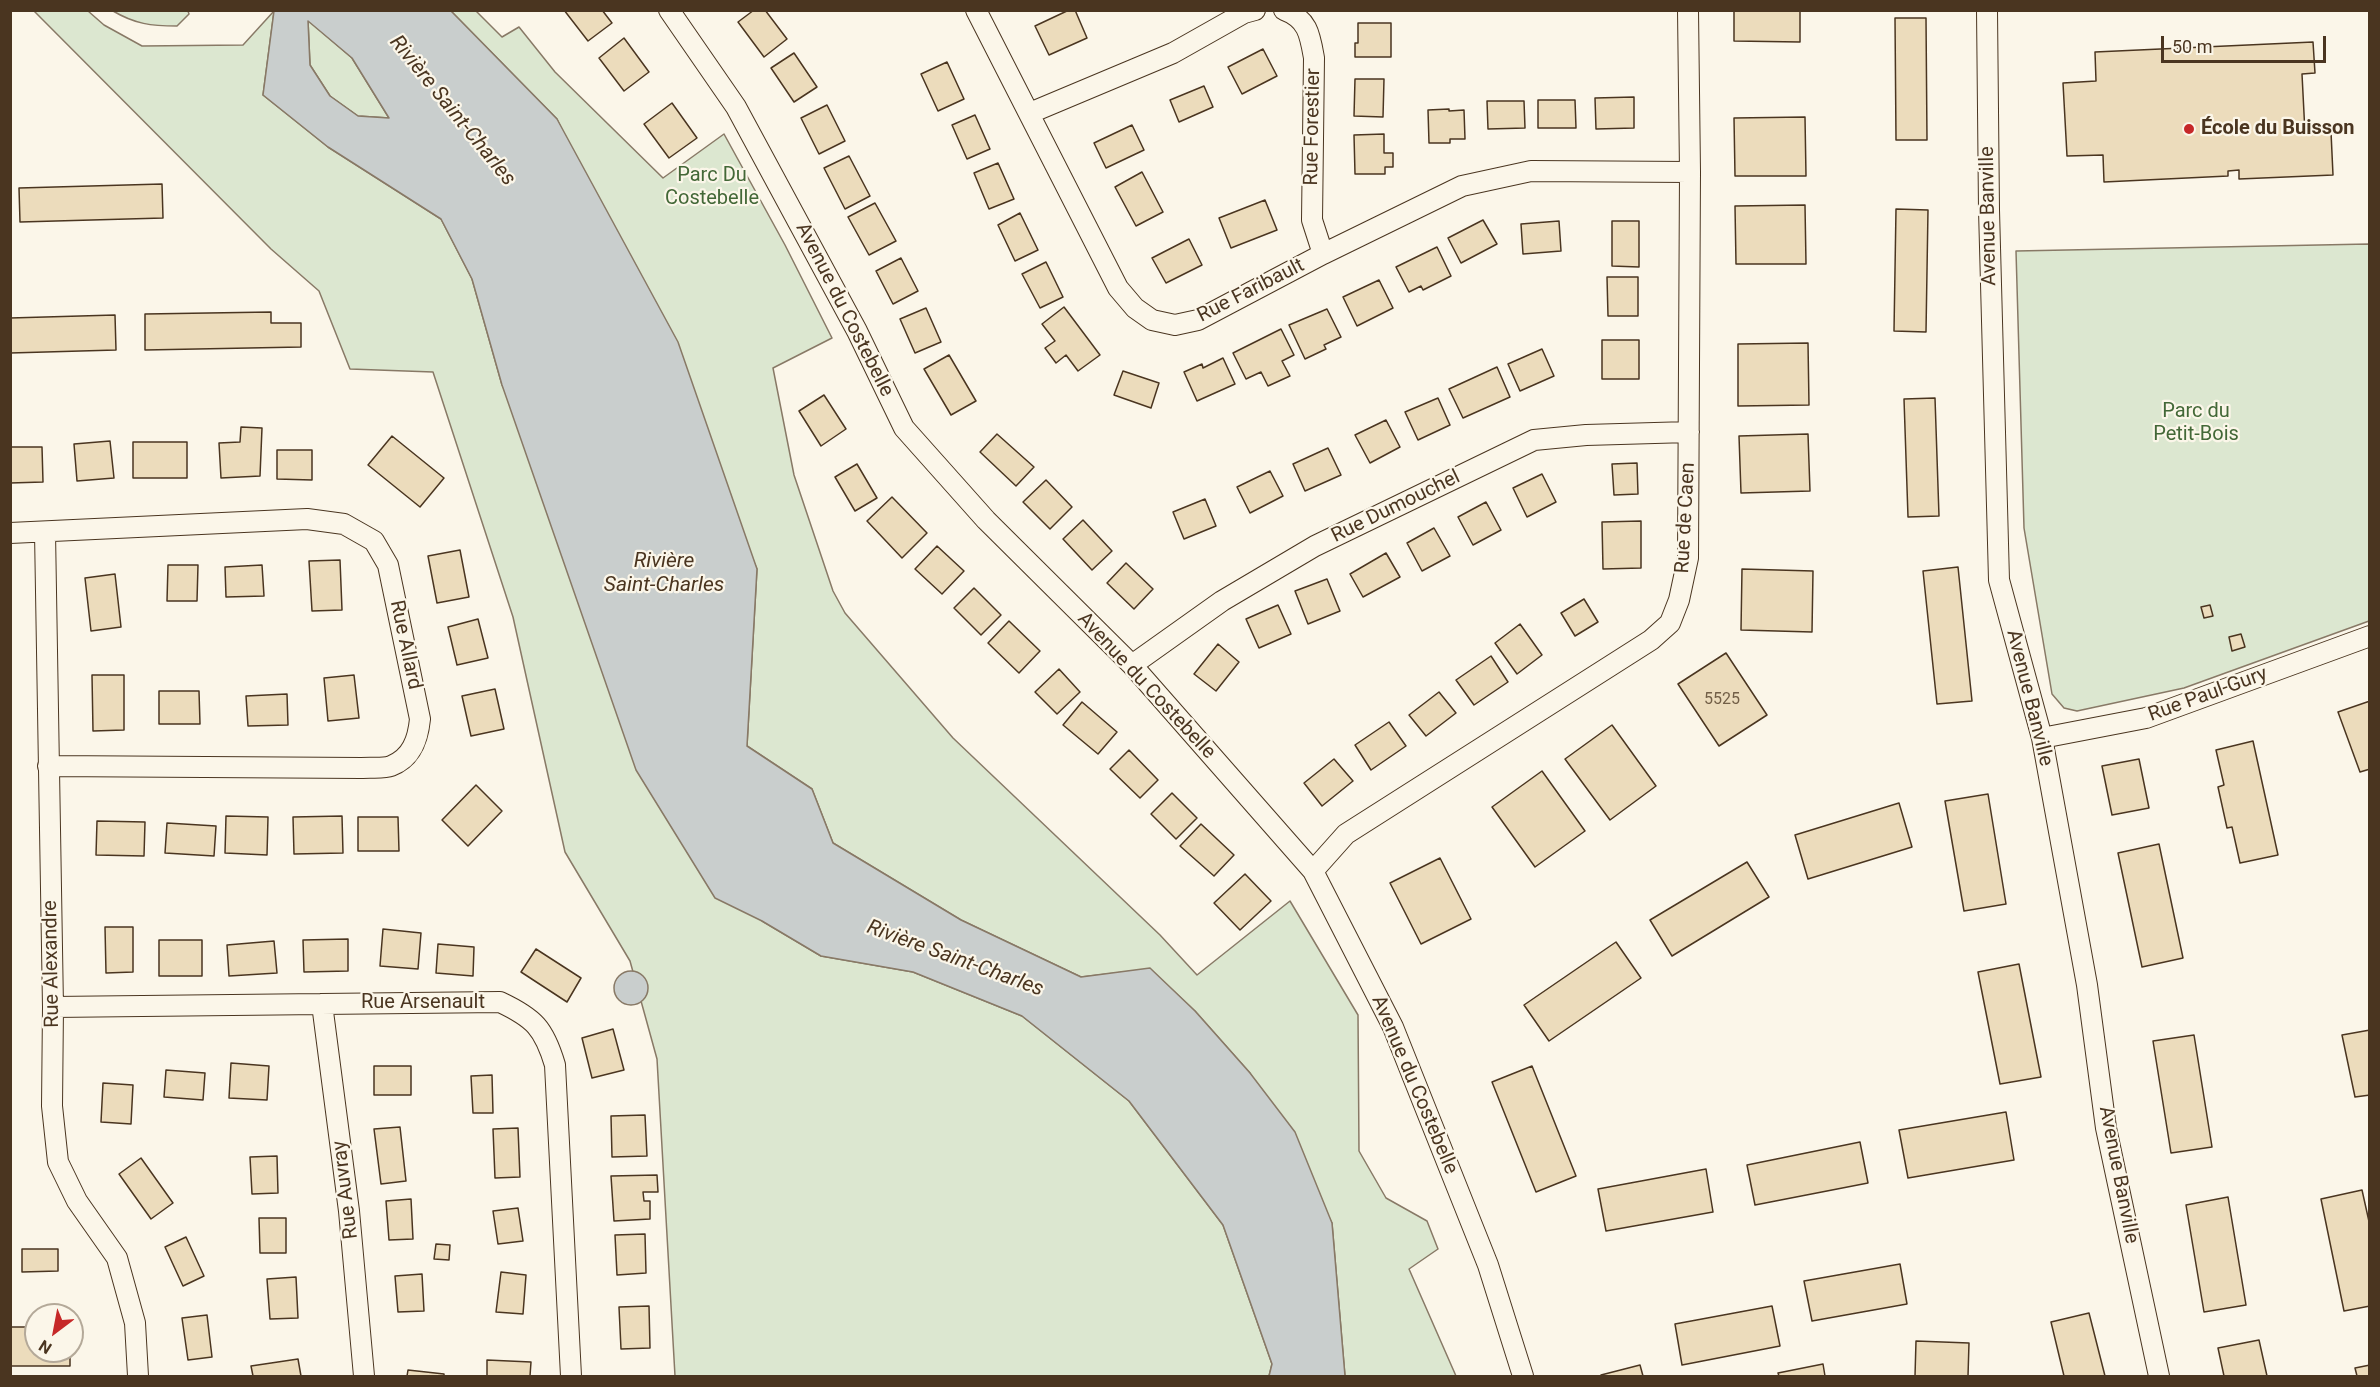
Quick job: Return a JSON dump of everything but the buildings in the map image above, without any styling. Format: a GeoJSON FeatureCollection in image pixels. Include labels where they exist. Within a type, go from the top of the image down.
{"type":"FeatureCollection","features":[{"type":"Feature","properties":{"kind":"street","name":"Avenue du Costebelle"},"geometry":{"type":"LineString","coordinates":[[669,10],[736,106],[857,331],[904,428],[986,520],[1132,665],[1313,871],[1393,1027],[1488,1265],[1523,1377]]}},
{"type":"Feature","properties":{"kind":"street","name":"Rue Faribault"},"geometry":{"type":"LineString","coordinates":[[976,10],[1118,288],[1135,308],[1152,320],[1175,325],[1198,320],[1323,254],[1462,186],[1531,171],[1690,172]]}},
{"type":"Feature","properties":{"kind":"street"},"geometry":{"type":"LineString","coordinates":[[1030,113],[1173,53],[1245,13],[1255,10]]}},
{"type":"Feature","properties":{"kind":"street","name":"Rue Forestier"},"geometry":{"type":"LineString","coordinates":[[1284,10],[1297,15],[1310,33],[1314,58],[1312,220],[1323,254]]}},
{"type":"Feature","properties":{"kind":"street","name":"Rue de Caen"},"geometry":{"type":"LineString","coordinates":[[1313,871],[1346,834],[1651,640],[1670,622],[1679,600],[1688,558],[1690,172],[1688,10]]}},
{"type":"Feature","properties":{"kind":"street","name":"Avenue Banville"},"geometry":{"type":"LineString","coordinates":[[1987,10],[1989,222],[1999,580],[2042,738],[2087,985],[2106,1128],[2159,1377]]}},
{"type":"Feature","properties":{"kind":"street","name":"Rue Dumouchel"},"geometry":{"type":"LineString","coordinates":[[1132,665],[1222,601],[1315,546],[1534,440],[1586,435],[1689,432]]}},
{"type":"Feature","properties":{"kind":"street","name":"Rue Allard"},"geometry":{"type":"LineString","coordinates":[[10,533],[308,519],[344,524],[374,541],[388,565],[420,719],[418,739],[408,755],[391,766],[362,768],[48,766]]}},
{"type":"Feature","properties":{"kind":"street","name":"Rue Alexandre"},"geometry":{"type":"LineString","coordinates":[[45,532],[53,1007],[52,1106],[58,1162],[77,1201],[117,1258],[135,1323],[138,1377]]}},
{"type":"Feature","properties":{"kind":"street","name":"Rue Paul-Gury"},"geometry":{"type":"LineString","coordinates":[[2042,738],[2146,718],[2370,636]]}},
{"type":"Feature","properties":{"kind":"street","name":"Rue Arsenault"},"geometry":{"type":"LineString","coordinates":[[53,1007],[500,1002],[524,1014],[547,1039],[555,1065],[571,1377]]}},
{"type":"Feature","properties":{"kind":"street","name":"Rue Auvray"},"geometry":{"type":"LineString","coordinates":[[322,1004],[350,1211],[364,1377]]}},
{"type":"Feature","properties":{"kind":"green space"},"geometry":{"type":"Polygon","coordinates":[[[34,11],[88,11],[104,25],[142,46],[243,45],[274,11],[263,95],[328,147],[441,219],[472,279],[502,385],[762,921],[821,956],[913,972],[1022,1016],[1129,1101],[1223,1225],[1272,1364],[1269,1376],[675,1376],[657,1059],[630,961],[565,852],[513,617],[433,372],[350,369],[319,291],[271,249],[34,11]]]}},
{"type":"Feature","properties":{"kind":"green space"},"geometry":{"type":"Polygon","coordinates":[[[113,11],[188,11],[189,14],[177,26],[168,26],[136,21],[113,11]]]}},
{"type":"Feature","properties":{"kind":"green space","name":"Parc Du Costebelle"},"geometry":{"type":"Polygon","coordinates":[[[451,11],[476,11],[502,37],[519,27],[555,72],[663,178],[724,134],[785,245],[832,338],[773,368],[794,475],[833,591],[845,613],[953,738],[1160,935],[1197,975],[1290,901],[1358,1015],[1359,1151],[1386,1198],[1427,1221],[1438,1249],[1409,1269],[1456,1376],[1345,1376],[1332,1223],[1250,1073],[1195,1011],[1150,969],[1081,977],[961,920],[833,843],[812,789],[747,746],[757,569],[557,119],[451,11]]]}},
{"type":"Feature","properties":{"kind":"green space"},"geometry":{"type":"Polygon","coordinates":[[[308,20],[352,58],[389,118],[358,116],[330,96],[310,65],[308,20]]]}},
{"type":"Feature","properties":{"kind":"green space","name":"Parc du Petit-Bois"},"geometry":{"type":"Polygon","coordinates":[[[2369,244],[2369,621],[2184,688],[2077,711],[2064,708],[2052,694],[2024,528],[2016,251],[2369,244]]]}},
{"type":"Feature","properties":{"kind":"water","name":"Rivière Saint-Charles"},"geometry":{"type":"Polygon","coordinates":[[[274,11],[451,11],[557,119],[678,342],[757,569],[747,746],[812,789],[833,843],[961,920],[1081,977],[1150,968],[1195,1011],[1250,1073],[1295,1132],[1332,1223],[1345,1376],[1269,1376],[1272,1364],[1223,1225],[1129,1101],[1022,1016],[913,972],[821,956],[762,921],[715,898],[636,770],[502,385],[472,279],[441,219],[328,147],[263,95],[274,11]],[[308,21],[310,65],[330,96],[358,116],[389,118],[352,58],[308,21]]]}},
{"type":"Feature","properties":{"kind":"water"},"geometry":{"type":"Polygon","coordinates":[[[631,971],[643,976],[648,988],[643,1000],[631,1005],[619,1000],[614,988],[619,976],[631,971]]]}},
{"type":"Feature","properties":{"kind":"place","name":"École du Buisson"},"geometry":{"type":"Point","coordinates":[2189,129]}}]}
